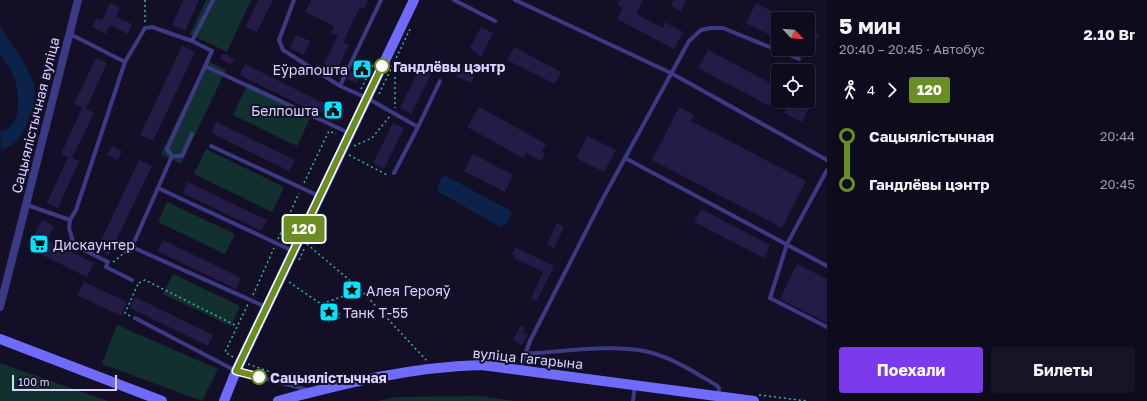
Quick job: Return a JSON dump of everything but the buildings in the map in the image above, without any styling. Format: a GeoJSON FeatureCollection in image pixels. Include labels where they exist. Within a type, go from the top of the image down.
{"type":"FeatureCollection","features":[{"type":"Feature","properties":{"kind":"main road"},"geometry":{"type":"LineString","coordinates":[[224,401],[236,371],[293,251],[320,196],[354,136],[371,94],[414,0]]}},
{"type":"Feature","properties":{"kind":"main road"},"geometry":{"type":"LineString","coordinates":[[0,339],[162,401]]}},
{"type":"Feature","properties":{"kind":"main road","name":"вуліца Гагарына"},"geometry":{"type":"LineString","coordinates":[[278,401],[312,392],[425,368],[481,365],[635,385],[718,398],[754,401]]}},
{"type":"Feature","properties":{"kind":"street","name":"Сацыялістычная вуліца"},"geometry":{"type":"LineString","coordinates":[[0,307],[78,0]]}},
{"type":"Feature","properties":{"kind":"lane"},"geometry":{"type":"LineString","coordinates":[[192,41],[213,0]]}},
{"type":"Feature","properties":{"kind":"lane"},"geometry":{"type":"LineString","coordinates":[[294,0],[279,40],[283,50],[340,86],[371,94],[418,127]]}},
{"type":"Feature","properties":{"kind":"lane"},"geometry":{"type":"LineString","coordinates":[[340,86],[380,0]]}},
{"type":"Feature","properties":{"kind":"lane"},"geometry":{"type":"LineString","coordinates":[[454,0],[495,21]]}},
{"type":"Feature","properties":{"kind":"lane"},"geometry":{"type":"LineString","coordinates":[[515,0],[671,73],[827,160]]}},
{"type":"Feature","properties":{"kind":"lane"},"geometry":{"type":"LineString","coordinates":[[132,280],[106,267],[108,262],[74,245],[69,228],[70,220],[76,210],[125,62],[145,28],[152,27],[192,41],[212,52],[167,149],[172,156]]}},
{"type":"Feature","properties":{"kind":"lane"},"geometry":{"type":"LineString","coordinates":[[520,369],[524,354],[625,158],[671,73],[694,35],[701,30],[723,28],[799,59]]}},
{"type":"Feature","properties":{"kind":"lane"},"geometry":{"type":"LineString","coordinates":[[70,34],[125,62]]}},
{"type":"Feature","properties":{"kind":"lane"},"geometry":{"type":"LineString","coordinates":[[205,66],[354,136]]}},
{"type":"Feature","properties":{"kind":"lane"},"geometry":{"type":"LineString","coordinates":[[394,173],[440,81]]}},
{"type":"Feature","properties":{"kind":"lane"},"geometry":{"type":"LineString","coordinates":[[172,156],[182,156],[192,134]]}},
{"type":"Feature","properties":{"kind":"lane"},"geometry":{"type":"LineString","coordinates":[[211,146],[320,196]]}},
{"type":"Feature","properties":{"kind":"lane"},"geometry":{"type":"LineString","coordinates":[[172,156],[132,246],[266,307]]}},
{"type":"Feature","properties":{"kind":"lane"},"geometry":{"type":"LineString","coordinates":[[625,158],[827,266]]}},
{"type":"Feature","properties":{"kind":"lane"},"geometry":{"type":"LineString","coordinates":[[827,170],[787,244],[770,298],[827,327]]}},
{"type":"Feature","properties":{"kind":"lane"},"geometry":{"type":"LineString","coordinates":[[158,188],[293,251]]}},
{"type":"Feature","properties":{"kind":"lane"},"geometry":{"type":"LineString","coordinates":[[27,205],[70,220]]}},
{"type":"Feature","properties":{"kind":"lane"},"geometry":{"type":"LineString","coordinates":[[135,318],[236,371],[312,392]]}},
{"type":"Feature","properties":{"kind":"lane"},"geometry":{"type":"LineString","coordinates":[[524,354],[614,348],[645,351],[680,364],[716,385],[719,388],[718,398]]}},
{"type":"Feature","properties":{"kind":"lane"},"geometry":{"type":"LineString","coordinates":[[633,401],[635,385]]}},
{"type":"Feature","properties":{"kind":"path"},"geometry":{"type":"LineString","coordinates":[[144,0],[145,28]]}},
{"type":"Feature","properties":{"kind":"path"},"geometry":{"type":"LineString","coordinates":[[371,94],[414,21]]}},
{"type":"Feature","properties":{"kind":"path"},"geometry":{"type":"LineString","coordinates":[[354,136],[349,155],[389,176],[394,173]]}},
{"type":"Feature","properties":{"kind":"path"},"geometry":{"type":"LineString","coordinates":[[283,230],[301,187]]}},
{"type":"Feature","properties":{"kind":"path"},"geometry":{"type":"LineString","coordinates":[[299,240],[361,290],[427,361],[419,362]]}},
{"type":"Feature","properties":{"kind":"path"},"geometry":{"type":"LineString","coordinates":[[106,267],[132,246]]}},
{"type":"Feature","properties":{"kind":"path"},"geometry":{"type":"LineString","coordinates":[[132,280],[139,283]]}},
{"type":"Feature","properties":{"kind":"path"},"geometry":{"type":"LineString","coordinates":[[135,318],[125,313],[139,283],[145,280],[237,326]]}},
{"type":"Feature","properties":{"kind":"path"},"geometry":{"type":"LineString","coordinates":[[321,304],[326,322],[340,317],[334,300]]}},
{"type":"Feature","properties":{"kind":"path"},"geometry":{"type":"LineString","coordinates":[[248,364],[292,380]]}},
{"type":"Feature","properties":{"kind":"green space"},"geometry":{"type":"Polygon","coordinates":[[[206,0],[251,0],[227,52],[190,34],[206,0]]]}},
{"type":"Feature","properties":{"kind":"green space"},"geometry":{"type":"Polygon","coordinates":[[[206,60],[226,70],[181,164],[161,154],[206,60]]]}},
{"type":"Feature","properties":{"kind":"green space"},"geometry":{"type":"Polygon","coordinates":[[[248,83],[312,114],[297,146],[233,115],[248,83]]]}},
{"type":"Feature","properties":{"kind":"green space"},"geometry":{"type":"Polygon","coordinates":[[[206,149],[284,187],[272,212],[194,174],[206,149]]]}},
{"type":"Feature","properties":{"kind":"green space"},"geometry":{"type":"Polygon","coordinates":[[[167,202],[235,234],[225,254],[158,222],[167,202]]]}},
{"type":"Feature","properties":{"kind":"green space"},"geometry":{"type":"Polygon","coordinates":[[[173,274],[240,306],[231,326],[163,294],[173,274]]]}},
{"type":"Feature","properties":{"kind":"green space"},"geometry":{"type":"Polygon","coordinates":[[[117,325],[218,369],[202,401],[102,364],[117,325]]]}},
{"type":"Feature","properties":{"kind":"green space"},"geometry":{"type":"Polygon","coordinates":[[[0,363],[108,401],[0,401],[0,363]]]}},
{"type":"Feature","properties":{"kind":"green space"},"geometry":{"type":"Polygon","coordinates":[[[480,396],[515,401],[378,401],[397,397],[480,396]]]}},
{"type":"Feature","properties":{"kind":"water"},"geometry":{"type":"Polygon","coordinates":[[[0,26],[27,67],[34,85],[35,93],[32,108],[23,132],[14,143],[1,150],[0,131],[8,129],[17,116],[18,97],[15,79],[11,70],[0,54],[0,26]]]}},
{"type":"Feature","properties":{"kind":"water"},"geometry":{"type":"Polygon","coordinates":[[[446,176],[511,211],[512,213],[508,222],[504,226],[500,227],[439,192],[437,187],[442,177],[446,176]]]}},
{"type":"Feature","properties":{"kind":"bus line","name":"120"},"geometry":{"type":"LineString","coordinates":[[259,377],[236,371],[382,66]]}},
{"type":"Feature","properties":{"kind":"place","name":"Гандлёвы цэнтр"},"geometry":{"type":"Point","coordinates":[382,66]}},
{"type":"Feature","properties":{"kind":"place","name":"Еўрапошта"},"geometry":{"type":"Point","coordinates":[362,69]}},
{"type":"Feature","properties":{"kind":"place","name":"Белпошта"},"geometry":{"type":"Point","coordinates":[333,110]}},
{"type":"Feature","properties":{"kind":"place","name":"Дискаунтер"},"geometry":{"type":"Point","coordinates":[39,244]}},
{"type":"Feature","properties":{"kind":"place","name":"Алея Герояў"},"geometry":{"type":"Point","coordinates":[352,290]}},
{"type":"Feature","properties":{"kind":"place","name":"Танк Т-55"},"geometry":{"type":"Point","coordinates":[329,312]}},
{"type":"Feature","properties":{"kind":"place","name":"Сацыялістычная"},"geometry":{"type":"Point","coordinates":[259,377]}}]}
